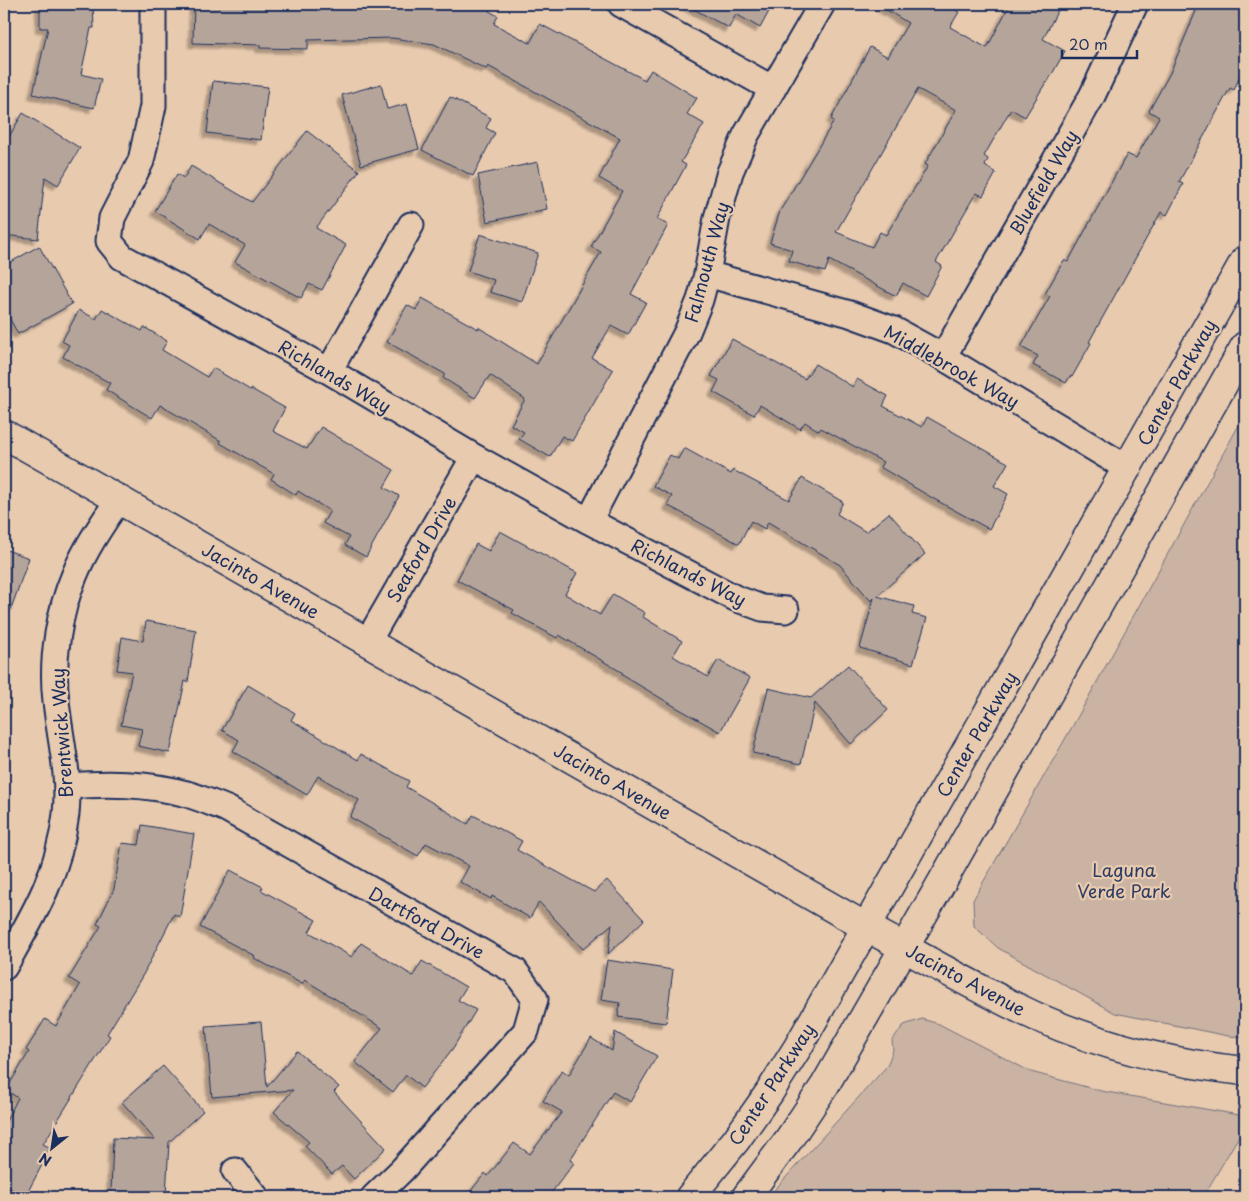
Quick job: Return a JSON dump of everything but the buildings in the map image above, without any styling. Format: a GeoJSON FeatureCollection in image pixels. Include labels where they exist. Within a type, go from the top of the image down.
{"type":"FeatureCollection","features":[{"type":"Feature","properties":{"kind":"main road","name":"Center Parkway"},"geometry":{"type":"LineString","coordinates":[[690,1197],[736,1140],[798,1047],[1245,260]]}},
{"type":"Feature","properties":{"kind":"main road"},"geometry":{"type":"LineString","coordinates":[[746,1197],[825,1085],[1245,346]]}},
{"type":"Feature","properties":{"kind":"main road","name":"Jacinto Avenue"},"geometry":{"type":"LineString","coordinates":[[4,434],[866,927],[965,981],[1038,1017],[1095,1039],[1153,1056],[1214,1068],[1245,1071]]}},
{"type":"Feature","properties":{"kind":"street","name":"Richlands Way"},"geometry":{"type":"LineString","coordinates":[[153,4],[153,106],[141,161],[112,218],[109,241],[122,257],[329,371],[474,457],[589,521],[735,598],[762,608],[786,610]]}},
{"type":"Feature","properties":{"kind":"street"},"geometry":{"type":"LineString","coordinates":[[621,4],[773,89]]}},
{"type":"Feature","properties":{"kind":"street","name":"Falmouth Way"},"geometry":{"type":"LineString","coordinates":[[589,521],[688,332],[707,274],[717,218],[730,172],[746,135],[822,4]]}},
{"type":"Feature","properties":{"kind":"street","name":"Bluefield Way"},"geometry":{"type":"LineString","coordinates":[[942,357],[1092,96],[1134,4]]}},
{"type":"Feature","properties":{"kind":"street"},"geometry":{"type":"LineString","coordinates":[[329,371],[411,225]]}},
{"type":"Feature","properties":{"kind":"street","name":"Middlebrook Way"},"geometry":{"type":"LineString","coordinates":[[707,274],[850,314],[894,330],[1127,468]]}},
{"type":"Feature","properties":{"kind":"street","name":"Seaford Drive"},"geometry":{"type":"LineString","coordinates":[[368,642],[474,457]]}},
{"type":"Feature","properties":{"kind":"street","name":"Brentwick Way"},"geometry":{"type":"LineString","coordinates":[[4,968],[42,900],[54,870],[64,829],[67,786],[64,750],[56,700],[56,650],[63,609],[75,574],[92,540],[119,499]]}},
{"type":"Feature","properties":{"kind":"street","name":"Dartford Drive"},"geometry":{"type":"LineString","coordinates":[[67,786],[109,783],[151,786],[188,794],[227,809],[515,971],[535,999],[526,1031],[402,1170],[374,1197]]}},
{"type":"Feature","properties":{"kind":"street"},"geometry":{"type":"LineString","coordinates":[[235,1172],[256,1197]]}},
{"type":"Feature","properties":{"kind":"green space","name":"Laguna Verde Park"},"geometry":{"type":"Polygon","coordinates":[[[1245,414],[1245,1037],[1228,1036],[1115,1013],[998,948],[974,926],[973,900],[1076,720],[1245,414]]]}},
{"type":"Feature","properties":{"kind":"green space"},"geometry":{"type":"Polygon","coordinates":[[[922,1019],[939,1024],[1031,1072],[1101,1091],[1245,1116],[1245,1132],[1242,1131],[1203,1197],[768,1197],[887,1066],[893,1050],[892,1040],[904,1025],[922,1019]]]}}]}
